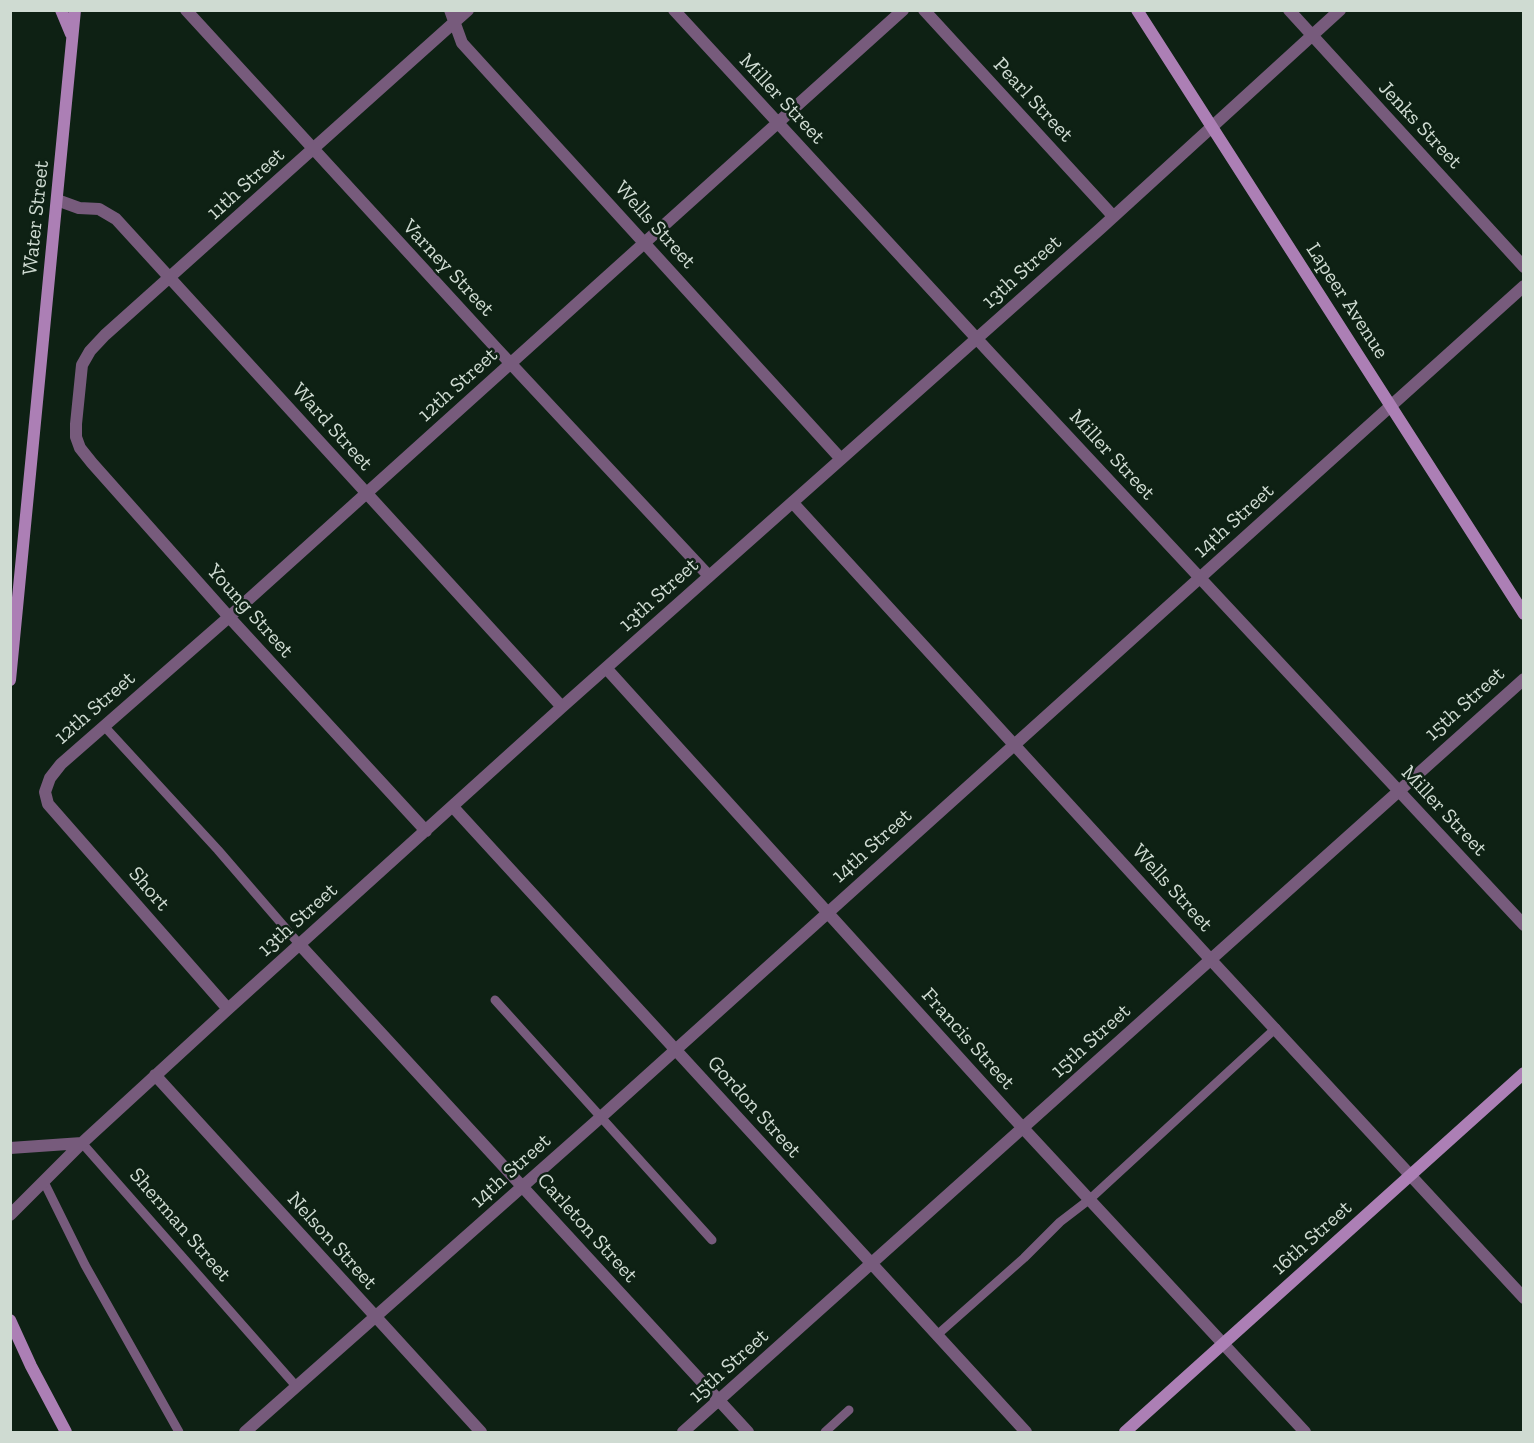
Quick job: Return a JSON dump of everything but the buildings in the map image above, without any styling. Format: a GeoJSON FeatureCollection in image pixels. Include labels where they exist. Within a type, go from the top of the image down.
{"type":"FeatureCollection","features":[{"type":"Feature","properties":{"kind":"street"},"geometry":{"type":"LineString","coordinates":[[61,10],[73,39]]}},
{"type":"Feature","properties":{"kind":"street","name":"Water Street"},"geometry":{"type":"LineString","coordinates":[[10,680],[75,10]]}},
{"type":"Feature","properties":{"kind":"street","name":"Varney Street"},"geometry":{"type":"LineString","coordinates":[[186,10],[312,150],[709,576]]}},
{"type":"Feature","properties":{"kind":"street","name":"Wells Street"},"geometry":{"type":"LineString","coordinates":[[450,10],[462,43],[841,459]]}},
{"type":"Feature","properties":{"kind":"street","name":"11th Street"},"geometry":{"type":"LineString","coordinates":[[77,402],[82,365],[90,351],[105,335],[468,10]]}},
{"type":"Feature","properties":{"kind":"street","name":"Miller Street"},"geometry":{"type":"LineString","coordinates":[[674,10],[977,339],[1524,925]]}},
{"type":"Feature","properties":{"kind":"street","name":"12th Street"},"geometry":{"type":"LineString","coordinates":[[45,792],[50,778],[61,764],[229,617],[903,10]]}},
{"type":"Feature","properties":{"kind":"street","name":"Pearl Street"},"geometry":{"type":"LineString","coordinates":[[924,10],[1113,216]]}},
{"type":"Feature","properties":{"kind":"street","name":"Lapeer Avenue"},"geometry":{"type":"LineString","coordinates":[[1137,10],[1524,614]]}},
{"type":"Feature","properties":{"kind":"street","name":"Jenks Street"},"geometry":{"type":"LineString","coordinates":[[1288,10],[1524,267]]}},
{"type":"Feature","properties":{"kind":"street","name":"13th Street"},"geometry":{"type":"LineString","coordinates":[[10,1215],[82,1143],[228,1008],[562,707],[977,339],[1340,10]]}},
{"type":"Feature","properties":{"kind":"street","name":"Ward Street"},"geometry":{"type":"LineString","coordinates":[[57,200],[79,208],[99,209],[116,219],[562,707]]}},
{"type":"Feature","properties":{"kind":"street","name":"14th Street"},"geometry":{"type":"LineString","coordinates":[[245,1432],[601,1117],[1524,286]]}},
{"type":"Feature","properties":{"kind":"street","name":"Young Street"},"geometry":{"type":"LineString","coordinates":[[77,402],[76,437],[80,448],[229,617],[426,831]]}},
{"type":"Feature","properties":{"kind":"street","name":"Wells Street"},"geometry":{"type":"LineString","coordinates":[[794,503],[1409,1176],[1524,1298]]}},
{"type":"Feature","properties":{"kind":"street","name":"Francis Street"},"geometry":{"type":"LineString","coordinates":[[606,668],[827,913],[1305,1432]]}},
{"type":"Feature","properties":{"kind":"street","name":"15th Street"},"geometry":{"type":"LineString","coordinates":[[683,1432],[1524,678]]}},
{"type":"Feature","properties":{"kind":"street","name":"Short"},"geometry":{"type":"LineString","coordinates":[[45,792],[48,804],[228,1008]]}},
{"type":"Feature","properties":{"kind":"street","name":"Gordon Street"},"geometry":{"type":"LineString","coordinates":[[453,807],[1026,1432]]}},
{"type":"Feature","properties":{"kind":"street","name":"Carleton Street"},"geometry":{"type":"LineString","coordinates":[[300,945],[748,1432]]}},
{"type":"Feature","properties":{"kind":"street","name":"16th Street"},"geometry":{"type":"LineString","coordinates":[[1125,1432],[1524,1073]]}},
{"type":"Feature","properties":{"kind":"street","name":"Nelson Street"},"geometry":{"type":"LineString","coordinates":[[155,1075],[481,1432]]}},
{"type":"Feature","properties":{"kind":"street"},"geometry":{"type":"LineString","coordinates":[[10,1148],[82,1143]]}},
{"type":"Feature","properties":{"kind":"street"},"geometry":{"type":"LineString","coordinates":[[10,1320],[66,1432]]}},
{"type":"Feature","properties":{"kind":"lane"},"geometry":{"type":"LineString","coordinates":[[104,726],[218,850],[300,945]]}},
{"type":"Feature","properties":{"kind":"lane"},"geometry":{"type":"LineString","coordinates":[[495,1000],[712,1240]]}},
{"type":"Feature","properties":{"kind":"lane"},"geometry":{"type":"LineString","coordinates":[[937,1335],[1024,1258],[1060,1222],[1090,1199],[1276,1028]]}},
{"type":"Feature","properties":{"kind":"lane","name":"Sherman Street"},"geometry":{"type":"LineString","coordinates":[[82,1143],[296,1386]]}},
{"type":"Feature","properties":{"kind":"lane"},"geometry":{"type":"LineString","coordinates":[[44,1182],[85,1266],[179,1432]]}},
{"type":"Feature","properties":{"kind":"lane"},"geometry":{"type":"LineString","coordinates":[[825,1432],[849,1410]]}}]}
